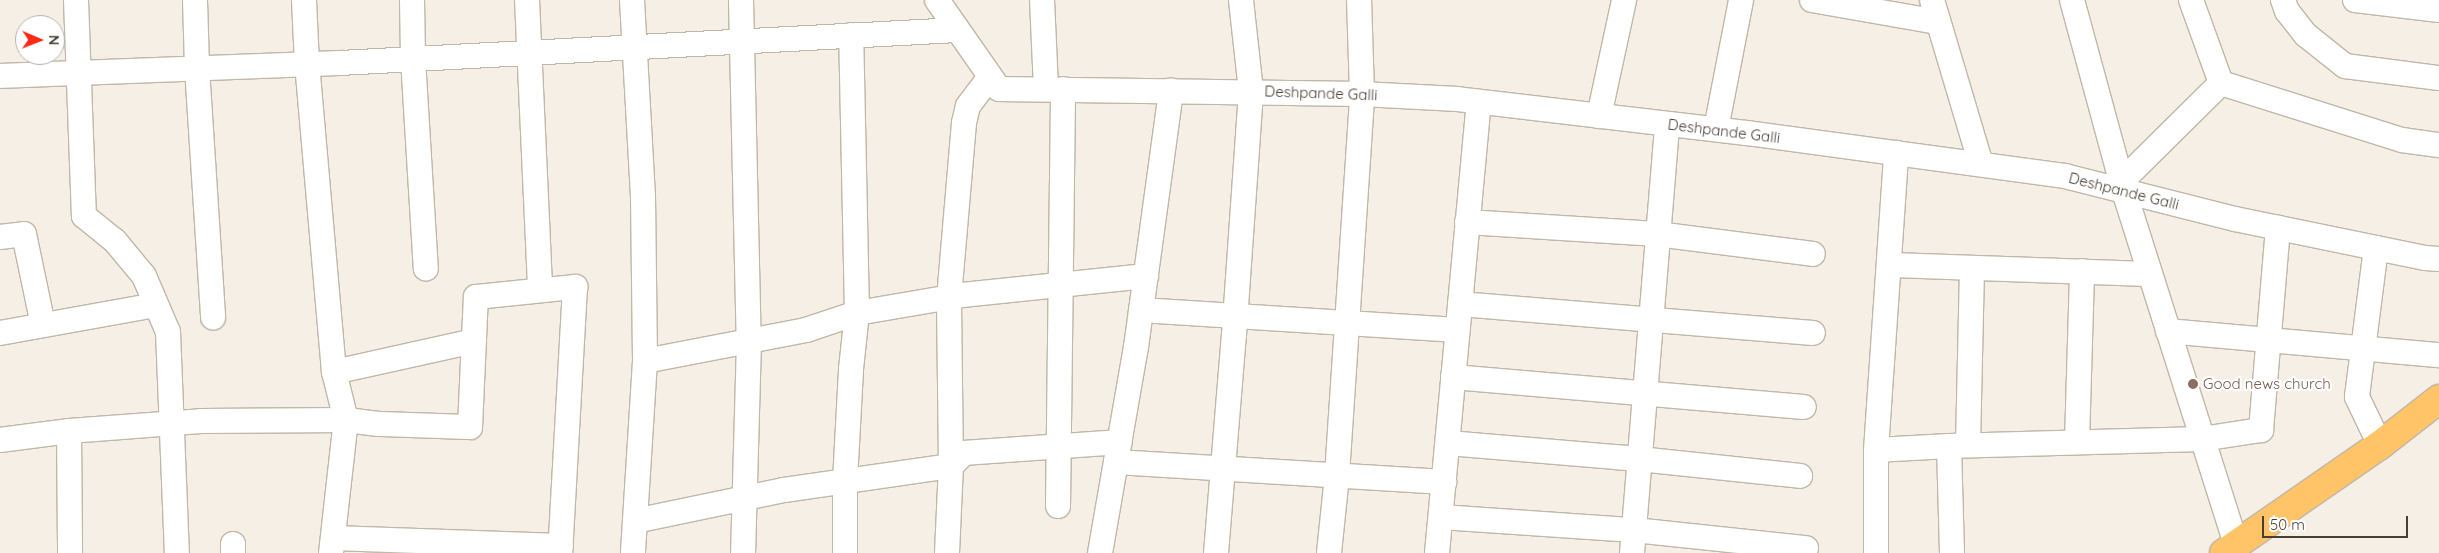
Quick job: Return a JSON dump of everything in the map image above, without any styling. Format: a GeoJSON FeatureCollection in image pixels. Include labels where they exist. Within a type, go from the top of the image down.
{"type":"FeatureCollection","features":[{"type":"Feature","properties":{"kind":"highway"},"geometry":{"type":"LineString","coordinates":[[2228,551],[2380,445],[2439,399]]}},
{"type":"Feature","properties":{"kind":"street"},"geometry":{"type":"LineString","coordinates":[[76,0],[84,216],[115,241],[144,276],[168,332],[174,423],[178,553]]}},
{"type":"Feature","properties":{"kind":"street"},"geometry":{"type":"LineString","coordinates":[[195,0],[197,68],[213,317]]}},
{"type":"Feature","properties":{"kind":"street"},"geometry":{"type":"LineString","coordinates":[[0,440],[174,423],[346,420],[379,424],[470,427],[476,297],[575,287],[560,549],[332,545],[346,420],[334,372],[307,64],[304,0]]}},
{"type":"Feature","properties":{"kind":"street"},"geometry":{"type":"LineString","coordinates":[[412,0],[413,59],[426,269]]}},
{"type":"Feature","properties":{"kind":"street"},"geometry":{"type":"LineString","coordinates":[[527,0],[540,290]]}},
{"type":"Feature","properties":{"kind":"street"},"geometry":{"type":"LineString","coordinates":[[632,0],[643,196],[644,360],[633,553]]}},
{"type":"Feature","properties":{"kind":"street"},"geometry":{"type":"LineString","coordinates":[[741,0],[744,41],[749,341],[743,553]]}},
{"type":"Feature","properties":{"kind":"street"},"geometry":{"type":"LineString","coordinates":[[937,0],[994,83],[968,106],[964,123],[949,298],[951,466],[948,553]]}},
{"type":"Feature","properties":{"kind":"street"},"geometry":{"type":"LineString","coordinates":[[1042,0],[1055,90],[1061,285],[1058,506]]}},
{"type":"Feature","properties":{"kind":"street"},"geometry":{"type":"LineString","coordinates":[[1216,553],[1251,91],[1241,0]]}},
{"type":"Feature","properties":{"kind":"street"},"geometry":{"type":"LineString","coordinates":[[1329,553],[1337,475],[1362,94],[1359,0]]}},
{"type":"Feature","properties":{"kind":"street"},"geometry":{"type":"LineString","coordinates":[[1599,116],[1624,0]]}},
{"type":"Feature","properties":{"kind":"street"},"geometry":{"type":"LineString","coordinates":[[1716,129],[1741,0]]}},
{"type":"Feature","properties":{"kind":"street"},"geometry":{"type":"LineString","coordinates":[[1812,0],[1935,11],[1981,164]]}},
{"type":"Feature","properties":{"kind":"street"},"geometry":{"type":"LineString","coordinates":[[2072,0],[2123,186],[2202,439],[2228,551]]}},
{"type":"Feature","properties":{"kind":"street"},"geometry":{"type":"LineString","coordinates":[[2191,0],[2220,83]]}},
{"type":"Feature","properties":{"kind":"street"},"geometry":{"type":"LineString","coordinates":[[2283,0],[2287,11],[2306,34],[2345,66],[2439,78]]}},
{"type":"Feature","properties":{"kind":"street"},"geometry":{"type":"LineString","coordinates":[[2354,0],[2439,10]]}},
{"type":"Feature","properties":{"kind":"street"},"geometry":{"type":"LineString","coordinates":[[0,76],[413,59],[957,30]]}},
{"type":"Feature","properties":{"kind":"street"},"geometry":{"type":"LineString","coordinates":[[845,553],[845,481],[851,369],[857,313],[851,35]]}},
{"type":"Feature","properties":{"kind":"street","name":"Deshpande Galli"},"geometry":{"type":"LineString","coordinates":[[994,83],[1055,90],[1251,91],[1362,94],[1479,102],[1716,129],[1981,164],[2123,186],[2278,228],[2425,258],[2439,259]]}},
{"type":"Feature","properties":{"kind":"street"},"geometry":{"type":"LineString","coordinates":[[2123,186],[2220,83]]}},
{"type":"Feature","properties":{"kind":"street"},"geometry":{"type":"LineString","coordinates":[[2220,83],[2402,140],[2439,145]]}},
{"type":"Feature","properties":{"kind":"street"},"geometry":{"type":"LineString","coordinates":[[1100,553],[1141,310],[1171,90]]}},
{"type":"Feature","properties":{"kind":"street"},"geometry":{"type":"LineString","coordinates":[[1437,553],[1479,102]]}},
{"type":"Feature","properties":{"kind":"street"},"geometry":{"type":"LineString","coordinates":[[1632,553],[1666,124]]}},
{"type":"Feature","properties":{"kind":"street"},"geometry":{"type":"LineString","coordinates":[[1876,553],[1876,450],[1890,265],[1896,153]]}},
{"type":"Feature","properties":{"kind":"street"},"geometry":{"type":"LineString","coordinates":[[1468,222],[1658,234],[1814,254]]}},
{"type":"Feature","properties":{"kind":"street"},"geometry":{"type":"LineString","coordinates":[[1876,450],[1959,445],[2202,439],[2261,430],[2278,228]]}},
{"type":"Feature","properties":{"kind":"street"},"geometry":{"type":"LineString","coordinates":[[0,237],[24,234],[43,325]]}},
{"type":"Feature","properties":{"kind":"street"},"geometry":{"type":"LineString","coordinates":[[2376,248],[2357,397],[2380,445]]}},
{"type":"Feature","properties":{"kind":"street"},"geometry":{"type":"LineString","coordinates":[[1890,265],[2150,274]]}},
{"type":"Feature","properties":{"kind":"street"},"geometry":{"type":"LineString","coordinates":[[1952,553],[1972,268]]}},
{"type":"Feature","properties":{"kind":"street"},"geometry":{"type":"LineString","coordinates":[[2077,442],[2082,271]]}},
{"type":"Feature","properties":{"kind":"street"},"geometry":{"type":"LineString","coordinates":[[644,360],[806,330],[857,313],[949,298],[1146,276]]}},
{"type":"Feature","properties":{"kind":"street"},"geometry":{"type":"LineString","coordinates":[[1460,304],[1813,332]]}},
{"type":"Feature","properties":{"kind":"street"},"geometry":{"type":"LineString","coordinates":[[0,333],[156,305]]}},
{"type":"Feature","properties":{"kind":"street"},"geometry":{"type":"LineString","coordinates":[[1141,310],[1347,321],[1457,330]]}},
{"type":"Feature","properties":{"kind":"street"},"geometry":{"type":"LineString","coordinates":[[2168,331],[2439,355]]}},
{"type":"Feature","properties":{"kind":"street"},"geometry":{"type":"LineString","coordinates":[[334,372],[474,341]]}},
{"type":"Feature","properties":{"kind":"street"},"geometry":{"type":"LineString","coordinates":[[1453,377],[1804,407]]}},
{"type":"Feature","properties":{"kind":"street"},"geometry":{"type":"LineString","coordinates":[[69,432],[70,553]]}},
{"type":"Feature","properties":{"kind":"street"},"geometry":{"type":"LineString","coordinates":[[1448,442],[1800,476]]}},
{"type":"Feature","properties":{"kind":"street"},"geometry":{"type":"LineString","coordinates":[[634,521],[744,498],[951,466],[964,453],[1058,447],[1118,452],[1223,468],[1444,482]]}},
{"type":"Feature","properties":{"kind":"street"},"geometry":{"type":"LineString","coordinates":[[1440,517],[1634,530],[1806,548]]}},
{"type":"Feature","properties":{"kind":"place","name":"Good news church"},"geometry":{"type":"Point","coordinates":[2193,384]}}]}
